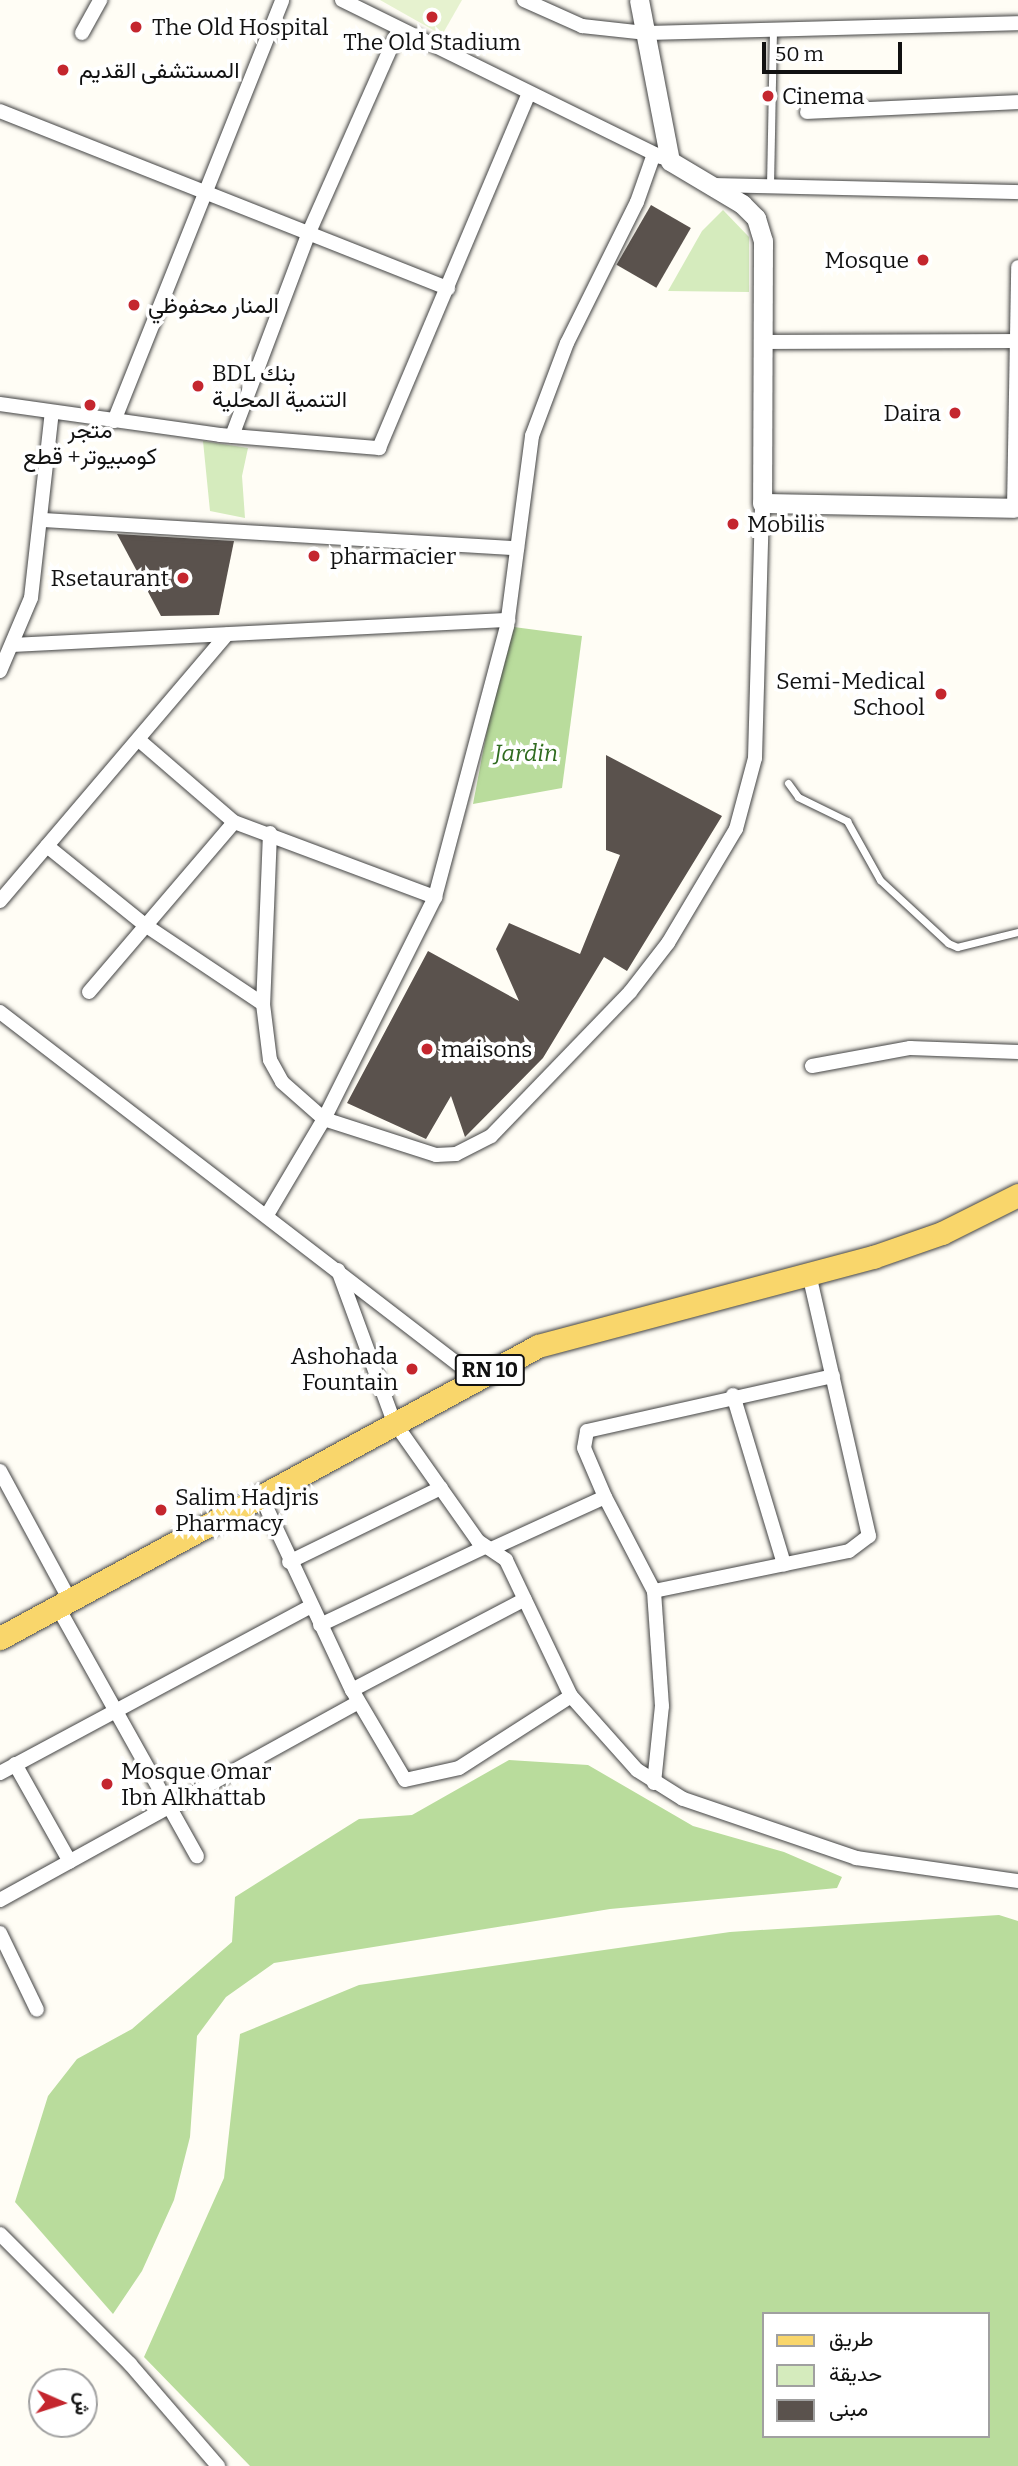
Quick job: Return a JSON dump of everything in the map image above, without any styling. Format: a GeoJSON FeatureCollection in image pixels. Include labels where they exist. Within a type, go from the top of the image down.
{"type":"FeatureCollection","features":[{"type":"Feature","properties":{"kind":"main road","name":"RN 10"},"geometry":{"type":"LineString","coordinates":[[0,1638],[62,1601],[476,1378],[583,1332],[809,1273],[942,1233],[1018,1195]]}},
{"type":"Feature","properties":{"kind":"street"},"geometry":{"type":"LineString","coordinates":[[82,33],[100,0]]}},
{"type":"Feature","properties":{"kind":"street"},"geometry":{"type":"LineString","coordinates":[[114,421],[282,0]]}},
{"type":"Feature","properties":{"kind":"street"},"geometry":{"type":"LineString","coordinates":[[270,833],[262,1004],[270,1060],[282,1082],[324,1119],[436,1155],[472,1147],[588,1038],[668,943],[736,829],[751,783],[762,503],[764,342],[763,242],[756,218],[708,184],[662,158],[528,96],[342,0]]}},
{"type":"Feature","properties":{"kind":"street"},"geometry":{"type":"LineString","coordinates":[[524,0],[582,26],[645,33],[1018,23]]}},
{"type":"Feature","properties":{"kind":"street"},"geometry":{"type":"LineString","coordinates":[[267,1214],[324,1119],[435,897],[508,620],[532,436],[545,395],[662,158],[639,0]]}},
{"type":"Feature","properties":{"kind":"street"},"geometry":{"type":"LineString","coordinates":[[232,436],[310,230],[398,30]]}},
{"type":"Feature","properties":{"kind":"street"},"geometry":{"type":"LineString","coordinates":[[0,404],[232,436],[379,448],[528,96]]}},
{"type":"Feature","properties":{"kind":"street"},"geometry":{"type":"LineString","coordinates":[[807,112],[1018,102]]}},
{"type":"Feature","properties":{"kind":"street"},"geometry":{"type":"LineString","coordinates":[[0,111],[310,230],[448,288]]}},
{"type":"Feature","properties":{"kind":"street"},"geometry":{"type":"LineString","coordinates":[[708,184],[1018,192]]}},
{"type":"Feature","properties":{"kind":"street"},"geometry":{"type":"LineString","coordinates":[[762,503],[1017,510],[1018,267]]}},
{"type":"Feature","properties":{"kind":"street"},"geometry":{"type":"LineString","coordinates":[[764,342],[1017,336]]}},
{"type":"Feature","properties":{"kind":"street"},"geometry":{"type":"LineString","coordinates":[[0,671],[14,645],[31,598],[42,520],[52,412]]}},
{"type":"Feature","properties":{"kind":"street"},"geometry":{"type":"LineString","coordinates":[[42,520],[517,548]]}},
{"type":"Feature","properties":{"kind":"street"},"geometry":{"type":"LineString","coordinates":[[14,645],[508,620]]}},
{"type":"Feature","properties":{"kind":"street"},"geometry":{"type":"LineString","coordinates":[[0,901],[227,634]]}},
{"type":"Feature","properties":{"kind":"street"},"geometry":{"type":"LineString","coordinates":[[139,740],[234,822],[270,833],[435,897]]}},
{"type":"Feature","properties":{"kind":"street"},"geometry":{"type":"LineString","coordinates":[[89,992],[234,822]]}},
{"type":"Feature","properties":{"kind":"street"},"geometry":{"type":"LineString","coordinates":[[47,846],[145,925],[262,1004]]}},
{"type":"Feature","properties":{"kind":"street"},"geometry":{"type":"LineString","coordinates":[[0,1012],[267,1214],[476,1378]]}},
{"type":"Feature","properties":{"kind":"street"},"geometry":{"type":"LineString","coordinates":[[813,1066],[910,1048],[1018,1052]]}},
{"type":"Feature","properties":{"kind":"street"},"geometry":{"type":"LineString","coordinates":[[338,1270],[394,1422],[440,1488],[488,1548],[506,1560],[570,1696],[654,1783],[856,1858],[1018,1881]]}},
{"type":"Feature","properties":{"kind":"street"},"geometry":{"type":"LineString","coordinates":[[654,1591],[849,1551],[869,1536],[809,1273]]}},
{"type":"Feature","properties":{"kind":"street"},"geometry":{"type":"LineString","coordinates":[[654,1783],[662,1706],[654,1591],[605,1497],[584,1448],[587,1431],[733,1395],[833,1376]]}},
{"type":"Feature","properties":{"kind":"street"},"geometry":{"type":"LineString","coordinates":[[733,1395],[784,1564]]}},
{"type":"Feature","properties":{"kind":"street"},"geometry":{"type":"LineString","coordinates":[[0,1471],[115,1710],[197,1856]]}},
{"type":"Feature","properties":{"kind":"street"},"geometry":{"type":"LineString","coordinates":[[289,1562],[440,1488]]}},
{"type":"Feature","properties":{"kind":"street"},"geometry":{"type":"LineString","coordinates":[[260,1494],[289,1562],[355,1696],[405,1780],[460,1768],[570,1696]]}},
{"type":"Feature","properties":{"kind":"street"},"geometry":{"type":"LineString","coordinates":[[320,1625],[605,1497]]}},
{"type":"Feature","properties":{"kind":"street"},"geometry":{"type":"LineString","coordinates":[[0,1900],[170,1809],[355,1696],[525,1599]]}},
{"type":"Feature","properties":{"kind":"street"},"geometry":{"type":"LineString","coordinates":[[0,1773],[310,1606]]}},
{"type":"Feature","properties":{"kind":"street"},"geometry":{"type":"LineString","coordinates":[[15,1764],[70,1862]]}},
{"type":"Feature","properties":{"kind":"street"},"geometry":{"type":"LineString","coordinates":[[0,1933],[37,2010]]}},
{"type":"Feature","properties":{"kind":"street"},"geometry":{"type":"LineString","coordinates":[[0,2234],[130,2364],[218,2466]]}},
{"type":"Feature","properties":{"kind":"lane"},"geometry":{"type":"LineString","coordinates":[[770,186],[773,29]]}},
{"type":"Feature","properties":{"kind":"lane"},"geometry":{"type":"LineString","coordinates":[[788,783],[798,797],[847,821],[880,880],[948,943],[957,947],[1018,932]]}},
{"type":"Feature","properties":{"kind":"green space","name":"The Old Stadium"},"geometry":{"type":"Polygon","coordinates":[[[380,0],[462,0],[442,35],[380,0]]]}},
{"type":"Feature","properties":{"kind":"green space"},"geometry":{"type":"Polygon","coordinates":[[[723,210],[749,237],[749,292],[668,291],[702,231],[723,210]]]}},
{"type":"Feature","properties":{"kind":"green space"},"geometry":{"type":"Polygon","coordinates":[[[203,441],[248,448],[242,476],[245,518],[210,511],[203,441]]]}},
{"type":"Feature","properties":{"kind":"green space","name":"Jardin"},"geometry":{"type":"Polygon","coordinates":[[[507,626],[582,636],[562,788],[473,804],[507,626]]]}},
{"type":"Feature","properties":{"kind":"green space"},"geometry":{"type":"Polygon","coordinates":[[[509,1760],[588,1765],[693,1826],[784,1852],[842,1877],[837,1888],[610,1909],[274,1963],[226,1997],[197,2036],[190,2137],[174,2200],[142,2271],[113,2314],[15,2202],[48,2096],[77,2059],[132,2029],[232,1942],[235,1897],[359,1819],[412,1815],[509,1760]]]}},
{"type":"Feature","properties":{"kind":"green space"},"geometry":{"type":"Polygon","coordinates":[[[999,1915],[1018,1921],[1018,2466],[250,2466],[144,2357],[224,2178],[240,2034],[359,1985],[730,1932],[999,1915]]]}},
{"type":"Feature","properties":{"kind":"building"},"geometry":{"type":"Polygon","coordinates":[[[651,205],[691,228],[656,288],[616,265],[651,205]]]}},
{"type":"Feature","properties":{"kind":"building","name":"Rsetaurant"},"geometry":{"type":"Polygon","coordinates":[[[117,534],[234,541],[219,615],[161,616],[117,534]]]}},
{"type":"Feature","properties":{"kind":"building"},"geometry":{"type":"Polygon","coordinates":[[[606,755],[722,816],[627,971],[604,957],[543,1058],[465,1137],[451,1096],[426,1139],[347,1103],[428,951],[519,1001],[496,949],[509,923],[580,954],[620,855],[606,850],[606,755]]]}},
{"type":"Feature","properties":{"kind":"place","name":"The Old Stadium"},"geometry":{"type":"Point","coordinates":[432,17]}},
{"type":"Feature","properties":{"kind":"place","name":"The Old Hospital"},"geometry":{"type":"Point","coordinates":[136,27]}},
{"type":"Feature","properties":{"kind":"place","name":"المستشفى القديم"},"geometry":{"type":"Point","coordinates":[63,70]}},
{"type":"Feature","properties":{"kind":"place","name":"Cinema"},"geometry":{"type":"Point","coordinates":[768,96]}},
{"type":"Feature","properties":{"kind":"place","name":"Mosque"},"geometry":{"type":"Point","coordinates":[923,260]}},
{"type":"Feature","properties":{"kind":"place","name":"المنار محفوظي"},"geometry":{"type":"Point","coordinates":[134,305]}},
{"type":"Feature","properties":{"kind":"place","name":"BDL بنك التنمية المحلية"},"geometry":{"type":"Point","coordinates":[198,386]}},
{"type":"Feature","properties":{"kind":"place","name":"متجر كومبيوتر+ قطع"},"geometry":{"type":"Point","coordinates":[90,405]}},
{"type":"Feature","properties":{"kind":"place","name":"Daira"},"geometry":{"type":"Point","coordinates":[955,413]}},
{"type":"Feature","properties":{"kind":"place","name":"Mobilis"},"geometry":{"type":"Point","coordinates":[733,524]}},
{"type":"Feature","properties":{"kind":"place","name":"pharmacier"},"geometry":{"type":"Point","coordinates":[314,556]}},
{"type":"Feature","properties":{"kind":"place","name":"Rsetaurant"},"geometry":{"type":"Point","coordinates":[183,578]}},
{"type":"Feature","properties":{"kind":"place","name":"Semi-Medical School"},"geometry":{"type":"Point","coordinates":[941,694]}},
{"type":"Feature","properties":{"kind":"place","name":"maisons"},"geometry":{"type":"Point","coordinates":[427,1049]}},
{"type":"Feature","properties":{"kind":"place","name":"Ashohada Fountain"},"geometry":{"type":"Point","coordinates":[412,1369]}},
{"type":"Feature","properties":{"kind":"place","name":"Salim Hadjris Pharmacy"},"geometry":{"type":"Point","coordinates":[161,1510]}},
{"type":"Feature","properties":{"kind":"place","name":"Mosque Omar Ibn Alkhattab"},"geometry":{"type":"Point","coordinates":[107,1784]}}]}
